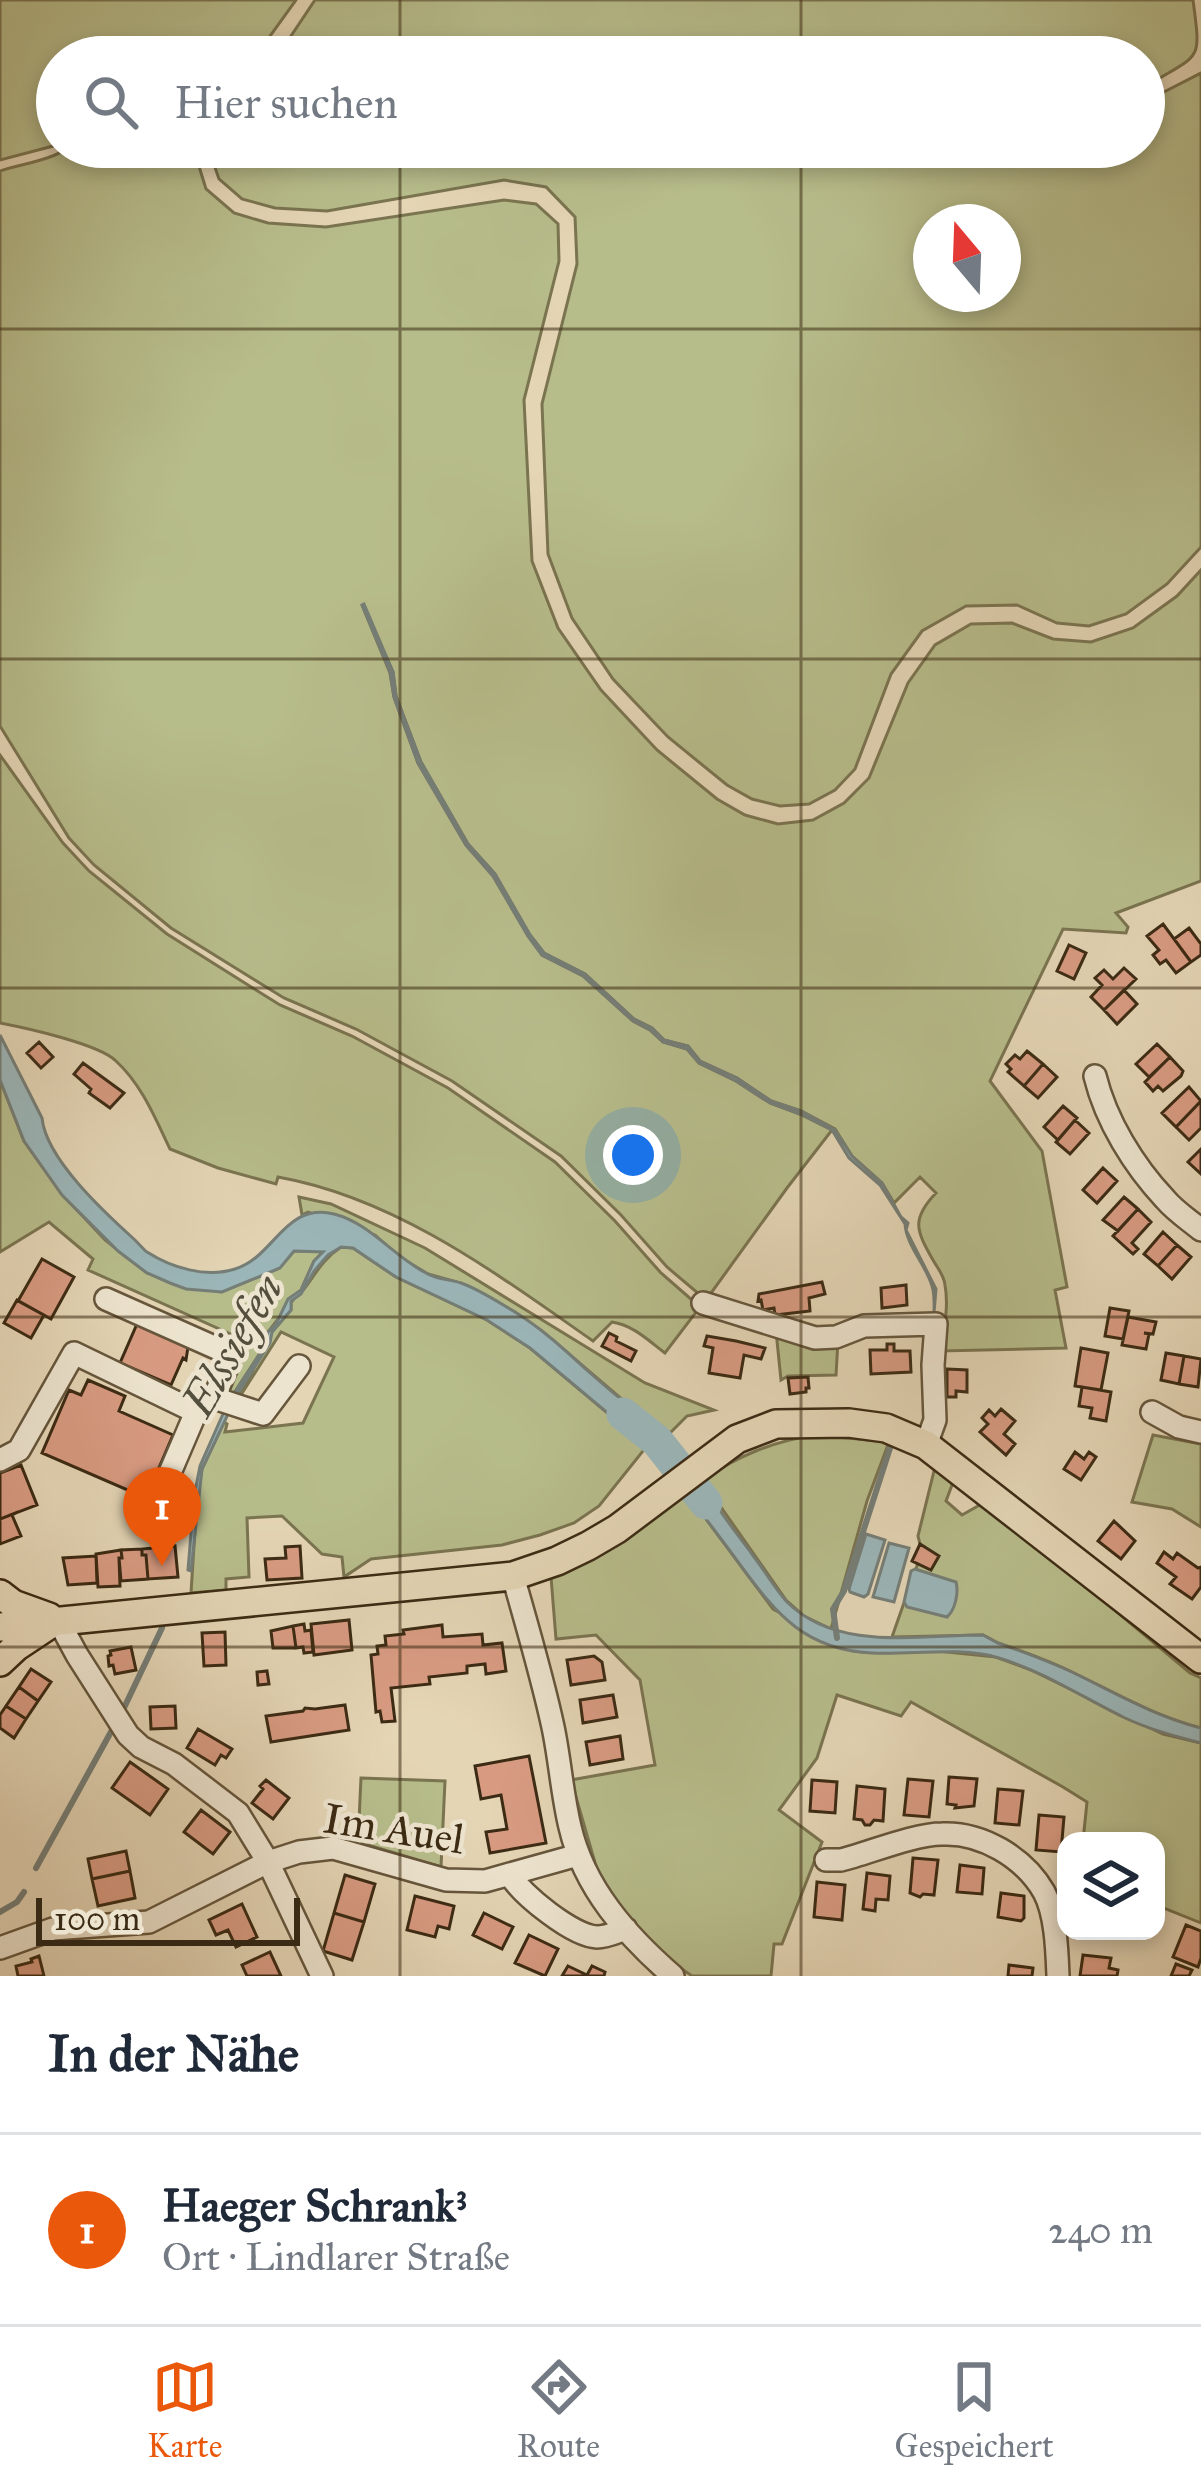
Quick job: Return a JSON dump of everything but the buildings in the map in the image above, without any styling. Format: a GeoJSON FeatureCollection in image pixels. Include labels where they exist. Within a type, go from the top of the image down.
{"type":"FeatureCollection","features":[{"type":"Feature","properties":{"kind":"main road"},"geometry":{"type":"LineString","coordinates":[[0,1627],[513,1576],[557,1561],[617,1529],[737,1439],[776,1424],[849,1423],[886,1429],[926,1445],[1201,1659]]}},
{"type":"Feature","properties":{"kind":"main road"},"geometry":{"type":"LineString","coordinates":[[0,1594],[13,1604],[58,1620]]}},
{"type":"Feature","properties":{"kind":"main road"},"geometry":{"type":"LineString","coordinates":[[0,1663],[58,1620]]}},
{"type":"Feature","properties":{"kind":"street"},"geometry":{"type":"LineString","coordinates":[[1095,1076],[1101,1101],[1125,1144],[1166,1200],[1201,1231]]}},
{"type":"Feature","properties":{"kind":"street"},"geometry":{"type":"LineString","coordinates":[[106,1299],[232,1354],[218,1404],[160,1496]]}},
{"type":"Feature","properties":{"kind":"street"},"geometry":{"type":"LineString","coordinates":[[703,1304],[815,1338],[864,1326],[936,1324],[935,1420],[926,1445]]}},
{"type":"Feature","properties":{"kind":"street"},"geometry":{"type":"LineString","coordinates":[[0,1460],[19,1450],[74,1353],[218,1404],[263,1414],[299,1366]]}},
{"type":"Feature","properties":{"kind":"street"},"geometry":{"type":"LineString","coordinates":[[1152,1412],[1179,1427],[1201,1432]]}},
{"type":"Feature","properties":{"kind":"street"},"geometry":{"type":"LineString","coordinates":[[513,1576],[548,1704],[578,1855],[608,1909],[673,1976]]}},
{"type":"Feature","properties":{"kind":"street"},"geometry":{"type":"LineString","coordinates":[[58,1620],[128,1735],[238,1813],[268,1862],[322,1976]]}},
{"type":"Feature","properties":{"kind":"street"},"geometry":{"type":"LineString","coordinates":[[826,1860],[936,1833],[964,1834],[989,1843],[1024,1866],[1045,1894],[1058,1976]]}},
{"type":"Feature","properties":{"kind":"street","name":"Im Auel"},"geometry":{"type":"LineString","coordinates":[[0,1948],[53,1929],[148,1922],[268,1862],[299,1852],[333,1848],[446,1880],[485,1881],[578,1855]]}},
{"type":"Feature","properties":{"kind":"street"},"geometry":{"type":"LineString","coordinates":[[510,1875],[537,1905],[581,1932],[593,1937],[626,1929]]}},
{"type":"Feature","properties":{"kind":"green space"},"geometry":{"type":"Polygon","coordinates":[[[0,0],[296,0],[270,36],[36,36],[36,151],[0,160],[0,0]]]}},
{"type":"Feature","properties":{"kind":"green space"},"geometry":{"type":"Polygon","coordinates":[[[315,0],[1193,0],[1197,45],[1189,59],[1165,75],[1165,36],[291,36],[315,0]]]}},
{"type":"Feature","properties":{"kind":"green space"},"geometry":{"type":"Polygon","coordinates":[[[1201,73],[1201,547],[1167,584],[1126,614],[1089,626],[1057,623],[1017,605],[966,606],[922,631],[891,674],[855,769],[835,790],[809,804],[780,806],[752,799],[668,737],[613,679],[572,618],[548,554],[542,404],[577,264],[575,217],[546,187],[504,180],[327,211],[275,208],[242,199],[219,179],[215,168],[1165,168],[1165,91],[1201,73]]]}},
{"type":"Feature","properties":{"kind":"green space"},"geometry":{"type":"Polygon","coordinates":[[[36,161],[36,168],[200,168],[206,189],[234,213],[268,223],[326,227],[504,200],[536,204],[558,224],[559,261],[524,400],[532,561],[558,628],[601,690],[657,750],[717,799],[745,815],[778,824],[813,820],[844,803],[869,778],[908,683],[935,645],[971,624],[1012,623],[1053,639],[1091,642],[1133,628],[1177,596],[1201,570],[1201,881],[1116,913],[1128,927],[1126,933],[1063,929],[990,1081],[1042,1151],[1067,1287],[1055,1290],[1066,1348],[940,1351],[946,1310],[944,1281],[919,1225],[936,1193],[920,1177],[894,1203],[835,1129],[771,1101],[700,1061],[688,1046],[664,1040],[585,974],[544,953],[495,874],[468,844],[421,762],[396,696],[393,672],[362,605],[390,673],[394,697],[418,763],[466,845],[493,876],[542,955],[583,976],[633,1021],[663,1042],[687,1049],[699,1063],[770,1103],[832,1130],[706,1300],[667,1267],[561,1156],[452,1081],[356,1029],[284,998],[171,928],[94,865],[69,838],[0,726],[0,171],[36,161]]]}},
{"type":"Feature","properties":{"kind":"green space"},"geometry":{"type":"Polygon","coordinates":[[[0,755],[89,871],[167,934],[280,1005],[352,1036],[448,1088],[555,1162],[700,1307],[665,1353],[634,1330],[612,1322],[593,1341],[444,1242],[364,1202],[278,1177],[276,1184],[170,1149],[141,1091],[116,1061],[79,1043],[0,1023],[0,755]]]}},
{"type":"Feature","properties":{"kind":"green space"},"geometry":{"type":"Polygon","coordinates":[[[0,1080],[24,1141],[62,1194],[105,1240],[147,1273],[221,1292],[279,1268],[294,1251],[324,1251],[268,1332],[264,1347],[232,1396],[226,1390],[246,1341],[88,1270],[93,1259],[49,1222],[0,1252],[0,1080]]]}},
{"type":"Feature","properties":{"kind":"green space"},"geometry":{"type":"Polygon","coordinates":[[[299,1197],[331,1204],[425,1248],[645,1383],[714,1410],[687,1416],[666,1437],[515,1312],[460,1283],[428,1274],[375,1235],[308,1212],[302,1215],[299,1197]]]}},
{"type":"Feature","properties":{"kind":"green space"},"geometry":{"type":"Polygon","coordinates":[[[341,1247],[353,1248],[396,1277],[487,1320],[530,1348],[647,1446],[599,1506],[574,1523],[502,1545],[371,1559],[344,1577],[342,1557],[322,1554],[282,1516],[247,1518],[249,1577],[226,1579],[226,1590],[191,1593],[202,1469],[224,1422],[225,1432],[303,1423],[334,1357],[281,1332],[236,1397],[272,1332],[291,1310],[291,1301],[341,1247]]]}},
{"type":"Feature","properties":{"kind":"green space"},"geometry":{"type":"Polygon","coordinates":[[[776,1331],[838,1340],[836,1375],[781,1380],[776,1331]]]}},
{"type":"Feature","properties":{"kind":"green space"},"geometry":{"type":"Polygon","coordinates":[[[816,1435],[889,1442],[831,1629],[804,1616],[786,1600],[702,1480],[756,1451],[816,1435]]]}},
{"type":"Feature","properties":{"kind":"green space"},"geometry":{"type":"Polygon","coordinates":[[[1153,1435],[1201,1444],[1201,1527],[1172,1509],[1132,1502],[1153,1435]]]}},
{"type":"Feature","properties":{"kind":"green space"},"geometry":{"type":"Polygon","coordinates":[[[936,1463],[955,1477],[946,1501],[962,1515],[985,1502],[1201,1678],[1201,1728],[1154,1712],[983,1635],[892,1637],[918,1563],[932,1552],[920,1544],[918,1536],[936,1463]]]}},
{"type":"Feature","properties":{"kind":"green space"},"geometry":{"type":"Polygon","coordinates":[[[686,1492],[773,1609],[853,1651],[996,1657],[1163,1734],[1201,1743],[1201,1923],[1165,1909],[1165,1832],[1084,1832],[1087,1802],[911,1702],[901,1716],[837,1695],[817,1758],[779,1810],[822,1842],[782,1944],[774,1944],[771,1976],[692,1976],[634,1927],[598,1873],[571,1780],[655,1765],[640,1680],[596,1635],[556,1639],[551,1577],[584,1561],[686,1492]]]}},
{"type":"Feature","properties":{"kind":"green space"},"geometry":{"type":"Polygon","coordinates":[[[361,1778],[445,1781],[441,1867],[358,1842],[361,1778]]]}},
{"type":"Feature","properties":{"kind":"water"},"geometry":{"type":"Polygon","coordinates":[[[364,604],[393,672],[396,696],[421,762],[468,844],[495,874],[544,953],[585,974],[664,1040],[688,1046],[700,1061],[835,1130],[852,1156],[882,1183],[908,1223],[906,1230],[936,1289],[934,1313],[932,1286],[909,1240],[906,1232],[905,1224],[880,1185],[849,1158],[832,1130],[770,1103],[699,1063],[687,1049],[663,1042],[633,1021],[583,976],[542,955],[493,876],[466,845],[418,763],[364,604]]]}},
{"type":"Feature","properties":{"kind":"water"},"geometry":{"type":"Polygon","coordinates":[[[0,1035],[65,1168],[147,1252],[190,1270],[224,1272],[249,1263],[303,1216],[317,1212],[347,1218],[426,1273],[474,1288],[521,1316],[666,1437],[647,1446],[530,1348],[487,1320],[396,1277],[353,1248],[341,1247],[328,1255],[291,1301],[291,1310],[272,1332],[202,1469],[188,1570],[200,1466],[268,1332],[323,1252],[294,1251],[280,1268],[222,1292],[186,1289],[147,1273],[62,1195],[24,1141],[0,1080],[0,1035]]]}},
{"type":"Feature","properties":{"kind":"water"},"geometry":{"type":"Polygon","coordinates":[[[702,1480],[778,1591],[807,1618],[830,1628],[880,1637],[983,1635],[1154,1712],[1201,1728],[1201,1743],[1132,1721],[999,1658],[952,1652],[872,1653],[811,1637],[767,1600],[686,1492],[702,1480]]]}},
{"type":"Feature","properties":{"kind":"water"},"geometry":{"type":"Polygon","coordinates":[[[866,1534],[885,1540],[864,1597],[849,1589],[866,1534]]]}},
{"type":"Feature","properties":{"kind":"water"},"geometry":{"type":"Polygon","coordinates":[[[889,1543],[909,1548],[894,1602],[873,1597],[889,1543]]]}},
{"type":"Feature","properties":{"kind":"water"},"geometry":{"type":"Polygon","coordinates":[[[915,1569],[956,1582],[956,1601],[947,1617],[907,1607],[904,1602],[915,1569]]]}},
{"type":"Feature","properties":{"kind":"waterway"},"geometry":{"type":"LineString","coordinates":[[623,1414],[657,1441],[706,1503]]}},
{"type":"Feature","properties":{"kind":"waterway"},"geometry":{"type":"LineString","coordinates":[[837,1638],[833,1609],[844,1591],[890,1448]]}},
{"type":"Feature","properties":{"kind":"waterway","name":"Elssiefen"},"geometry":{"type":"LineString","coordinates":[[123,1710],[162,1628]]}},
{"type":"Feature","properties":{"kind":"waterway","name":"Elssiefen"},"geometry":{"type":"LineString","coordinates":[[36,1868],[112,1730]]}},
{"type":"Feature","properties":{"kind":"waterway","name":"Elssiefen"},"geometry":{"type":"LineString","coordinates":[[0,1912],[24,1892]]}},
{"type":"Feature","properties":{"kind":"place","name":"Haeger Schrank³"},"geometry":{"type":"Point","coordinates":[162,1566]}}]}
